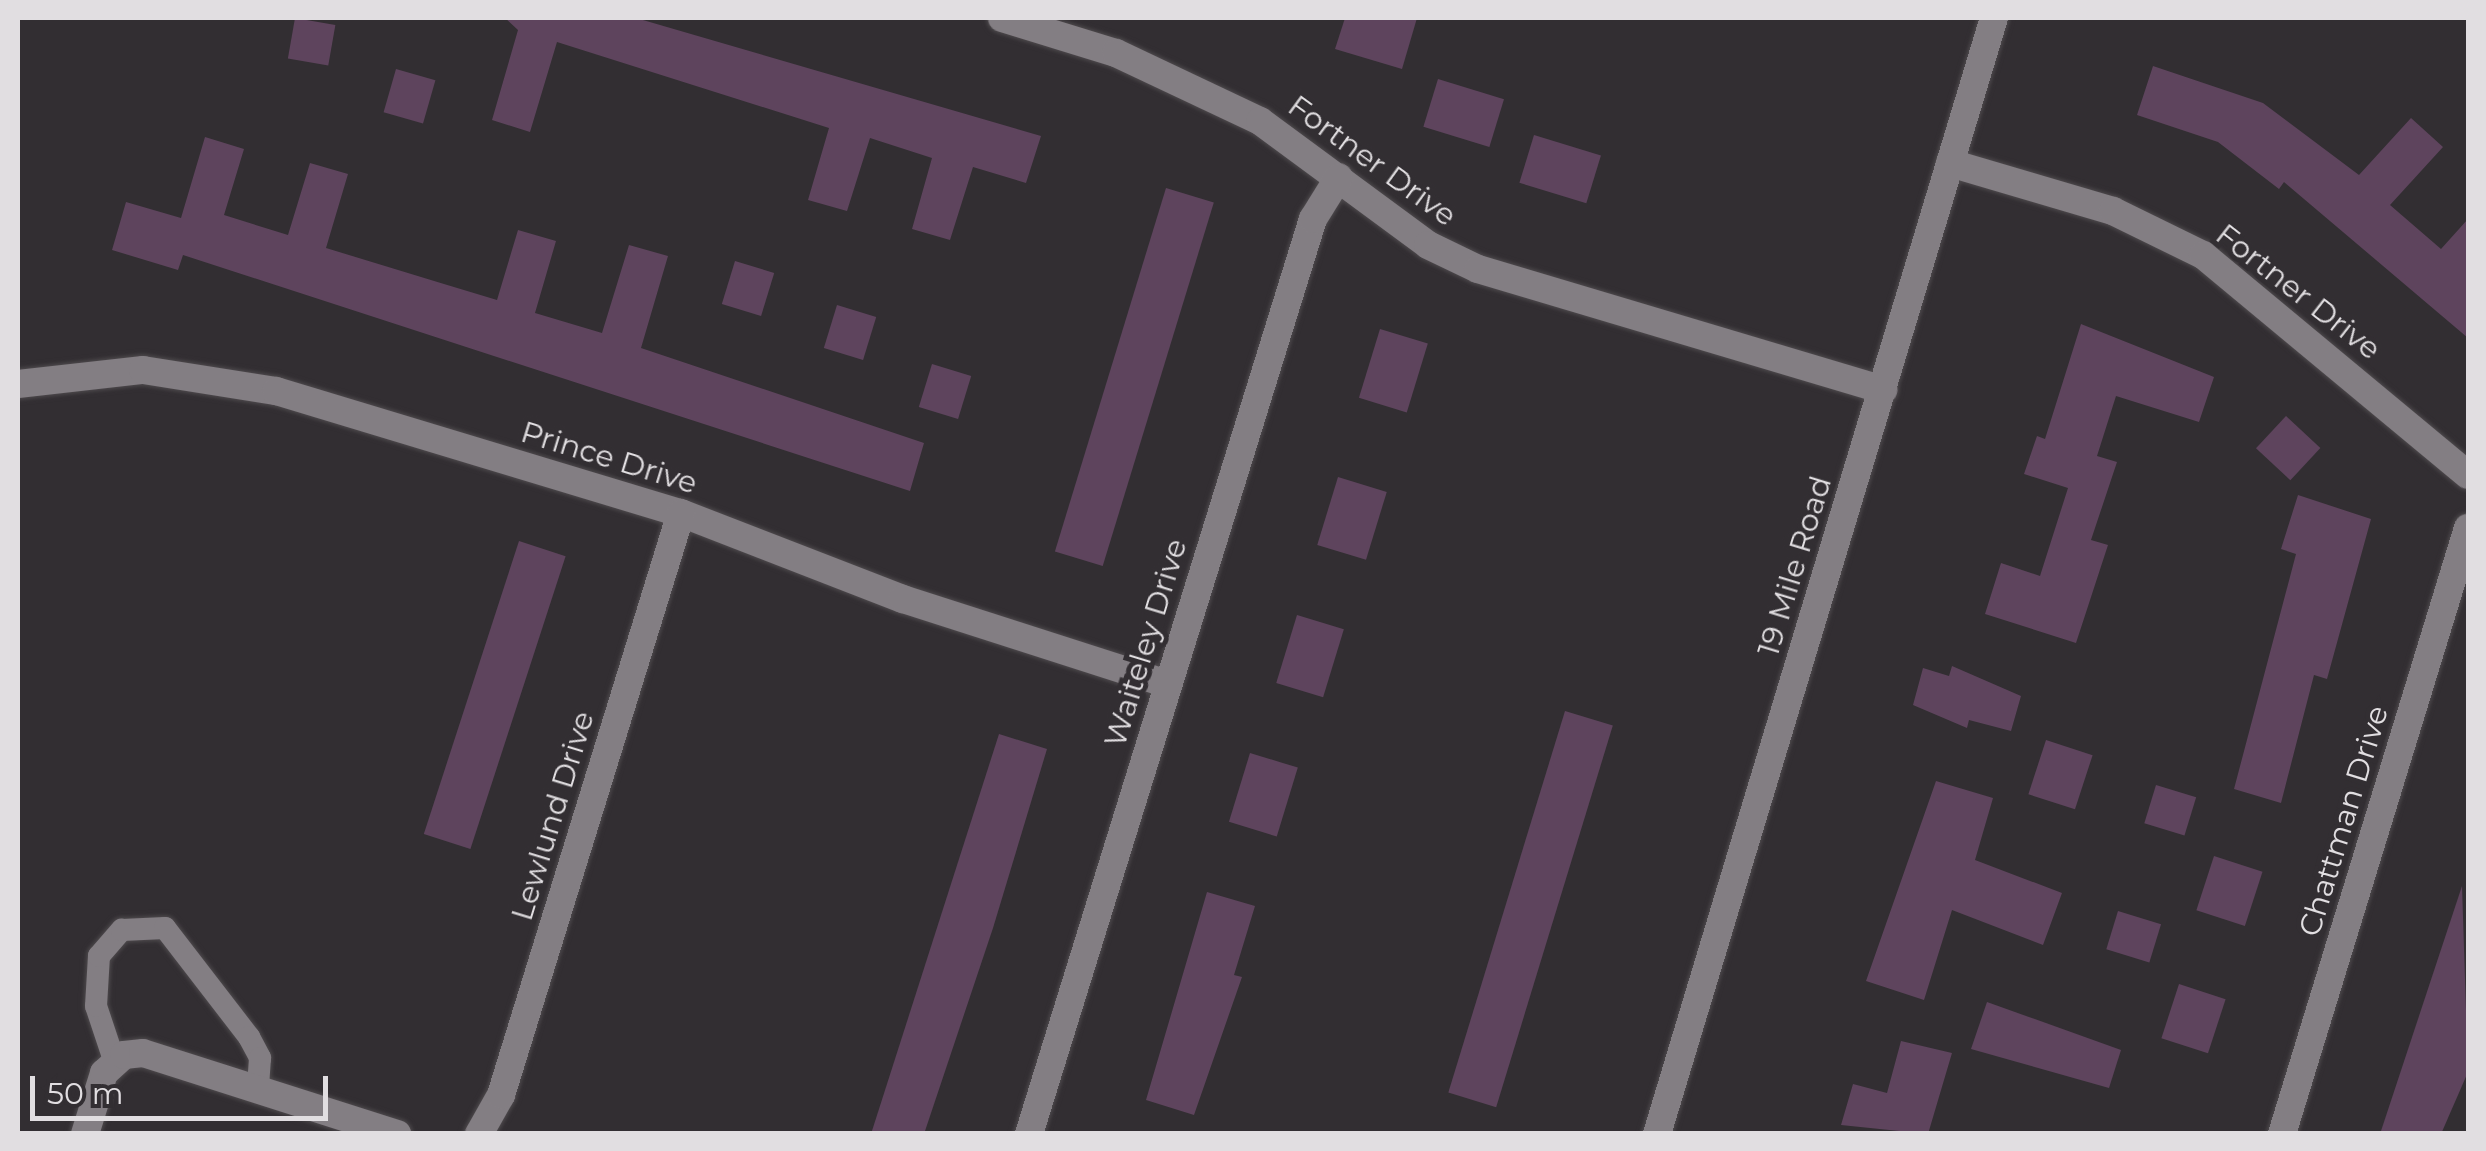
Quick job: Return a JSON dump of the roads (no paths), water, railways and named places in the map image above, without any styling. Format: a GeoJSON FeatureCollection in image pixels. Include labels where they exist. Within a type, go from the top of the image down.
{"type":"FeatureCollection","features":[{"type":"Feature","properties":{"kind":"street","name":"Fortner Drive"},"geometry":{"type":"LineString","coordinates":[[1002,18],[1190,84],[1339,177],[1428,245],[1478,269],[1883,390]]}},
{"type":"Feature","properties":{"kind":"street","name":"19 Mile Road"},"geometry":{"type":"LineString","coordinates":[[1657,1134],[1994,18]]}},
{"type":"Feature","properties":{"kind":"street","name":"Fortner Drive"},"geometry":{"type":"LineString","coordinates":[[1950,163],[2113,211],[2203,256],[2468,475]]}},
{"type":"Feature","properties":{"kind":"street","name":"Waiteley Drive"},"geometry":{"type":"LineString","coordinates":[[1028,1134],[1313,220],[1339,177]]}},
{"type":"Feature","properties":{"kind":"street","name":"Prince Drive"},"geometry":{"type":"LineString","coordinates":[[18,384],[143,370],[217,376],[681,513],[903,599],[1166,684]]}},
{"type":"Feature","properties":{"kind":"street","name":"Lewlund Drive"},"geometry":{"type":"LineString","coordinates":[[480,1134],[501,1095],[681,513]]}},
{"type":"Feature","properties":{"kind":"street","name":"Chattman Drive"},"geometry":{"type":"LineString","coordinates":[[2282,1134],[2468,528]]}},
{"type":"Feature","properties":{"kind":"street"},"geometry":{"type":"LineString","coordinates":[[86,1134],[114,1060],[143,1053],[398,1134]]}},
{"type":"Feature","properties":{"kind":"lane"},"geometry":{"type":"LineString","coordinates":[[114,1060],[96,1006],[100,956],[122,930],[165,928],[249,1037],[260,1058],[258,1089]]}}]}
